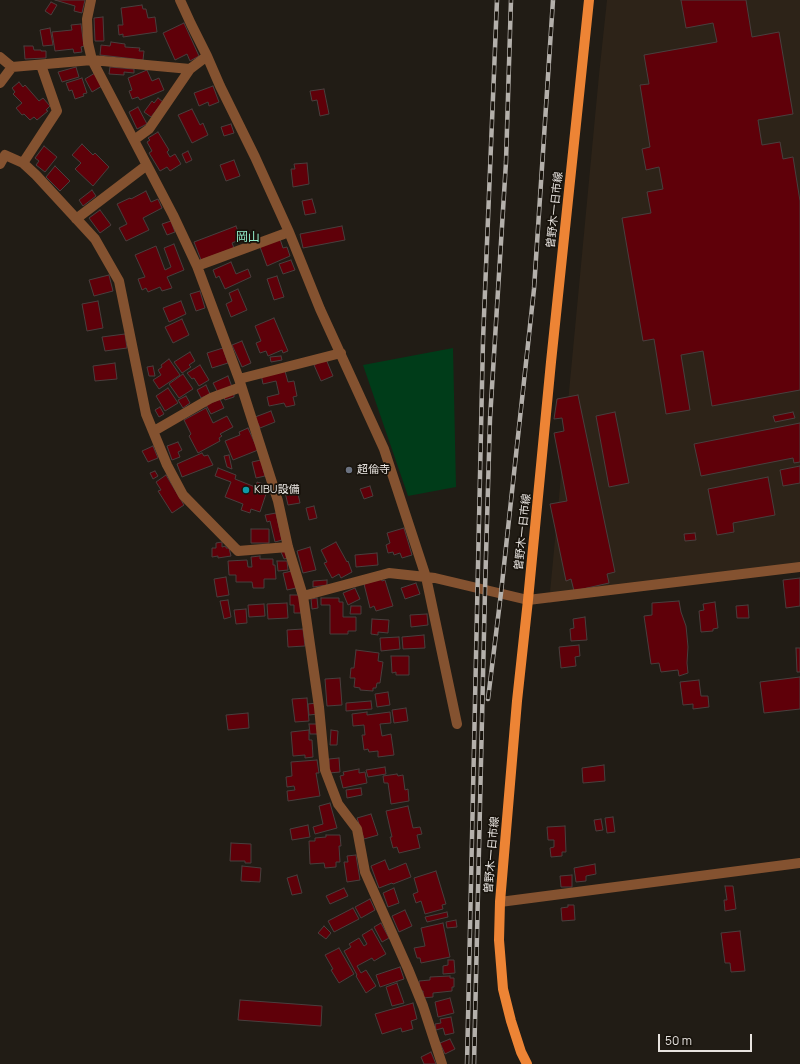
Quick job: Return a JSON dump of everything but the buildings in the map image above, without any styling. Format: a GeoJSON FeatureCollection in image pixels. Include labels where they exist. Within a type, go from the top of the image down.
{"type":"FeatureCollection","features":[{"type":"Feature","properties":{"kind":"main road","name":"曽野木一日市線"},"geometry":{"type":"LineString","coordinates":[[527,1064],[521,1052],[511,1021],[503,989],[499,940],[500,902],[517,701],[589,0]]}},
{"type":"Feature","properties":{"kind":"street"},"geometry":{"type":"LineString","coordinates":[[91,0],[87,19],[88,43],[92,60],[173,215],[197,266],[240,383],[278,501],[288,547],[303,596],[319,707],[325,770],[338,804],[357,830],[365,872],[423,1006],[442,1064]]}},
{"type":"Feature","properties":{"kind":"street"},"geometry":{"type":"LineString","coordinates":[[180,0],[290,232],[320,309],[384,449],[426,577],[457,724]]}},
{"type":"Feature","properties":{"kind":"street"},"geometry":{"type":"LineString","coordinates":[[134,140],[149,129],[190,69],[207,56]]}},
{"type":"Feature","properties":{"kind":"street"},"geometry":{"type":"LineString","coordinates":[[0,58],[12,67],[92,60],[190,69]]}},
{"type":"Feature","properties":{"kind":"street"},"geometry":{"type":"LineString","coordinates":[[23,163],[57,110],[41,65]]}},
{"type":"Feature","properties":{"kind":"street"},"geometry":{"type":"LineString","coordinates":[[0,83],[12,67]]}},
{"type":"Feature","properties":{"kind":"street"},"geometry":{"type":"LineString","coordinates":[[0,164],[5,155],[23,163],[95,239],[119,281],[146,414],[167,465],[183,495],[238,551],[288,547]]}},
{"type":"Feature","properties":{"kind":"street"},"geometry":{"type":"LineString","coordinates":[[76,219],[147,165]]}},
{"type":"Feature","properties":{"kind":"street"},"geometry":{"type":"LineString","coordinates":[[197,266],[290,232]]}},
{"type":"Feature","properties":{"kind":"street"},"geometry":{"type":"LineString","coordinates":[[154,431],[240,383],[341,353]]}},
{"type":"Feature","properties":{"kind":"street"},"geometry":{"type":"LineString","coordinates":[[303,596],[389,573],[435,578],[528,600],[800,567]]}},
{"type":"Feature","properties":{"kind":"street"},"geometry":{"type":"LineString","coordinates":[[500,902],[800,863]]}},
{"type":"Feature","properties":{"kind":"shaded area"},"geometry":{"type":"Polygon","coordinates":[[[607,0],[800,0],[800,564],[549,603],[599,75],[607,0]]]}},
{"type":"Feature","properties":{"kind":"green space"},"geometry":{"type":"Polygon","coordinates":[[[453,348],[456,487],[408,496],[363,365],[453,348]]]}},
{"type":"Feature","properties":{"kind":"railway"},"geometry":{"type":"LineString","coordinates":[[467,1064],[483,340],[497,0]]}},
{"type":"Feature","properties":{"kind":"railway"},"geometry":{"type":"LineString","coordinates":[[474,1064],[490,419],[506,162],[511,0]]}},
{"type":"Feature","properties":{"kind":"railway"},"geometry":{"type":"LineString","coordinates":[[488,699],[534,289],[553,0]]}},
{"type":"Feature","properties":{"kind":"place","name":"超倫寺"},"geometry":{"type":"Point","coordinates":[349,470]}},
{"type":"Feature","properties":{"kind":"place","name":"KIBU設備"},"geometry":{"type":"Point","coordinates":[246,490]}},
{"type":"Feature","properties":{"kind":"district","name":"岡山"},"geometry":{"type":"Point","coordinates":[248,238]}}]}
